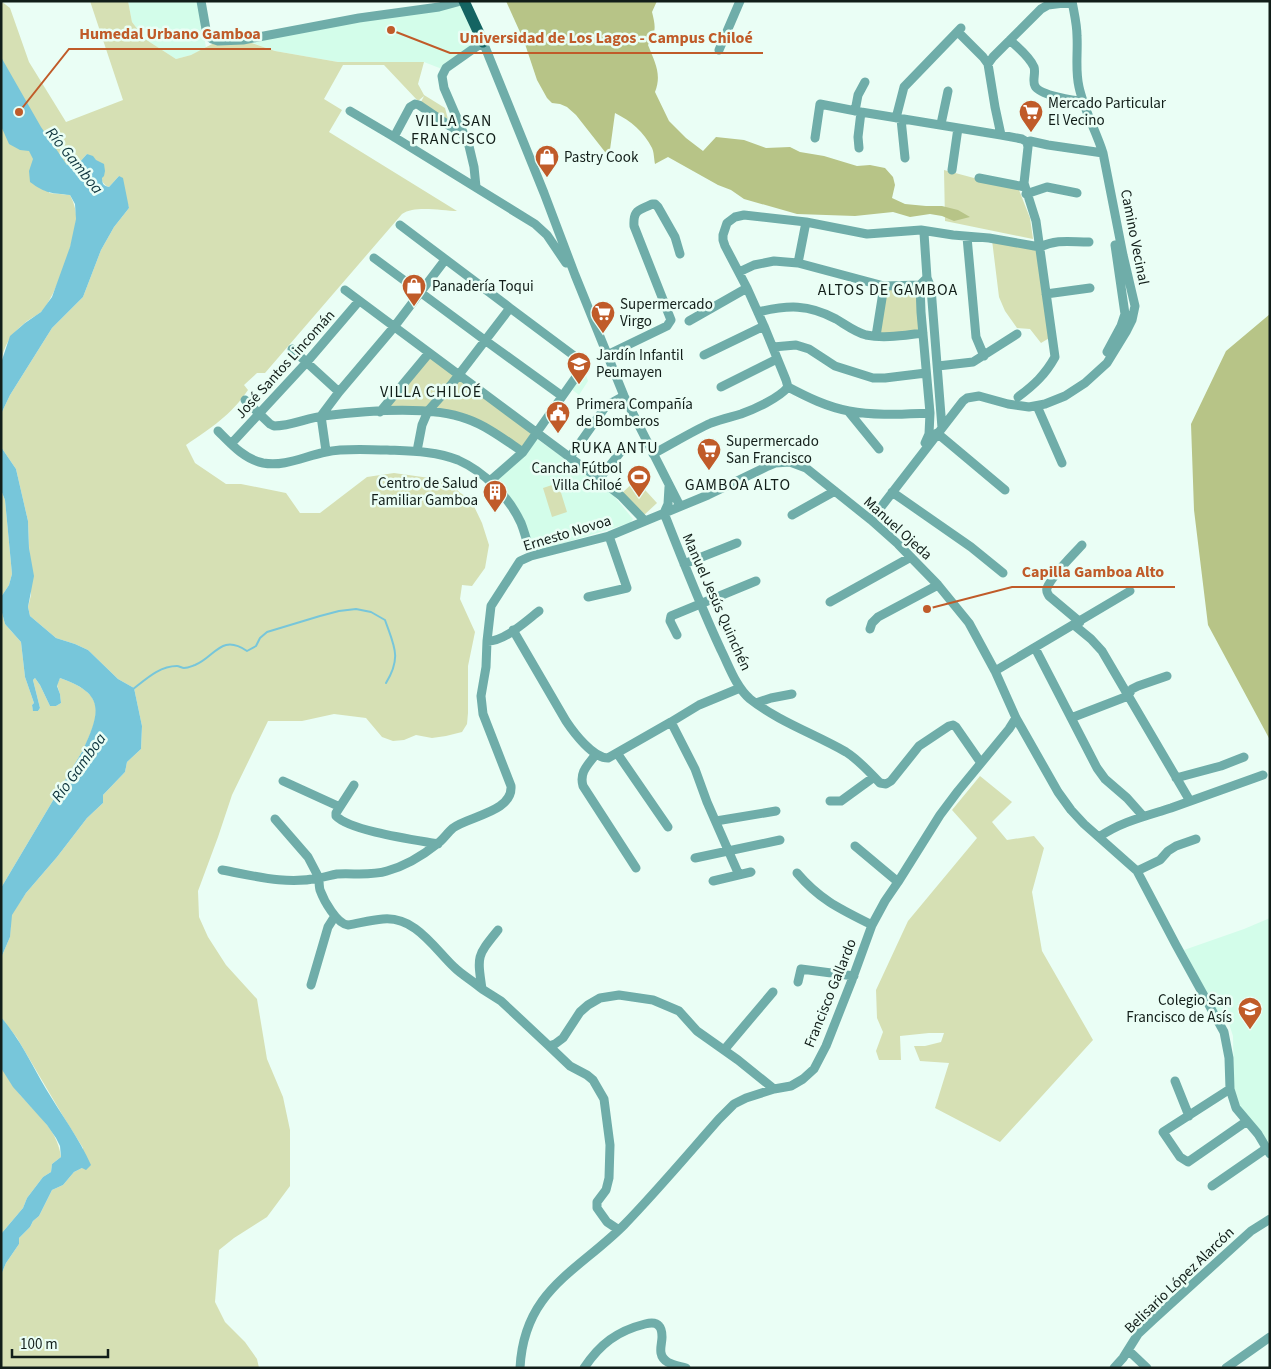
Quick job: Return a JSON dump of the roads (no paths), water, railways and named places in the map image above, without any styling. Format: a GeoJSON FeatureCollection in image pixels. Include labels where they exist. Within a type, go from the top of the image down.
{"type":"FeatureCollection","features":[{"type":"Feature","properties":{"kind":"main road"},"geometry":{"type":"LineString","coordinates":[[462,1],[483,42]]}},
{"type":"Feature","properties":{"kind":"street"},"geometry":{"type":"LineString","coordinates":[[202,1],[207,35],[218,41],[243,40],[359,18],[439,7],[462,1]]}},
{"type":"Feature","properties":{"kind":"street"},"geometry":{"type":"LineString","coordinates":[[719,50],[740,1]]}},
{"type":"Feature","properties":{"kind":"street"},"geometry":{"type":"LineString","coordinates":[[988,64],[993,56],[1041,9],[1048,5],[1072,1]]}},
{"type":"Feature","properties":{"kind":"street","name":"Camino Vecinal"},"geometry":{"type":"LineString","coordinates":[[939,430],[967,398],[979,396],[1008,404],[1037,406],[1065,396],[1095,375],[1107,363],[1132,320],[1135,306],[1123,255],[1104,153],[1083,101],[1077,74],[1077,36],[1072,1]]}},
{"type":"Feature","properties":{"kind":"street"},"geometry":{"type":"LineString","coordinates":[[905,158],[899,119],[904,87],[960,30],[988,64],[1001,135]]}},
{"type":"Feature","properties":{"kind":"street"},"geometry":{"type":"LineString","coordinates":[[1010,40],[1035,69],[1034,85],[1037,89],[1064,98],[1083,101]]}},
{"type":"Feature","properties":{"kind":"street"},"geometry":{"type":"LineString","coordinates":[[476,187],[474,166],[469,146],[444,88],[442,76],[446,68],[483,42],[624,396],[680,506]]}},
{"type":"Feature","properties":{"kind":"street"},"geometry":{"type":"LineString","coordinates":[[859,148],[858,95],[865,82]]}},
{"type":"Feature","properties":{"kind":"street"},"geometry":{"type":"LineString","coordinates":[[942,124],[948,91]]}},
{"type":"Feature","properties":{"kind":"street"},"geometry":{"type":"LineString","coordinates":[[394,137],[410,107],[415,104],[464,136]]}},
{"type":"Feature","properties":{"kind":"street"},"geometry":{"type":"LineString","coordinates":[[815,138],[820,104],[899,119],[942,124],[1022,139],[1026,142],[1028,147],[1024,183],[1036,221],[1056,357],[1035,384],[1018,397]]}},
{"type":"Feature","properties":{"kind":"street"},"geometry":{"type":"LineString","coordinates":[[350,111],[476,187],[541,229],[551,240],[575,275]]}},
{"type":"Feature","properties":{"kind":"street"},"geometry":{"type":"LineString","coordinates":[[952,170],[958,128]]}},
{"type":"Feature","properties":{"kind":"street"},"geometry":{"type":"LineString","coordinates":[[1026,142],[1030,141],[1104,153]]}},
{"type":"Feature","properties":{"kind":"street"},"geometry":{"type":"LineString","coordinates":[[979,178],[1026,190],[1047,187],[1077,193]]}},
{"type":"Feature","properties":{"kind":"street"},"geometry":{"type":"LineString","coordinates":[[1090,374],[1099,367],[1121,326],[1125,314],[1109,203],[1110,182]]}},
{"type":"Feature","properties":{"kind":"street"},"geometry":{"type":"LineString","coordinates":[[607,355],[667,326],[671,320],[634,226],[636,213],[655,204],[675,237],[680,254]]}},
{"type":"Feature","properties":{"kind":"street"},"geometry":{"type":"LineString","coordinates":[[930,413],[895,415],[848,411],[817,402],[788,387],[758,312],[724,246],[723,235],[730,220],[744,215],[806,222],[867,234],[905,230],[925,231],[988,238],[1040,247],[1050,242],[1063,240],[1089,242]]}},
{"type":"Feature","properties":{"kind":"street"},"geometry":{"type":"LineString","coordinates":[[798,263],[806,222]]}},
{"type":"Feature","properties":{"kind":"street"},"geometry":{"type":"LineString","coordinates":[[400,225],[585,364],[522,452],[490,481]]}},
{"type":"Feature","properties":{"kind":"street"},"geometry":{"type":"LineString","coordinates":[[871,520],[939,430],[938,366],[931,288],[927,278],[925,231]]}},
{"type":"Feature","properties":{"kind":"street"},"geometry":{"type":"LineString","coordinates":[[967,237],[976,337],[984,356]]}},
{"type":"Feature","properties":{"kind":"street"},"geometry":{"type":"LineString","coordinates":[[374,258],[562,396]]}},
{"type":"Feature","properties":{"kind":"street"},"geometry":{"type":"LineString","coordinates":[[326,452],[321,416],[394,327],[445,260]]}},
{"type":"Feature","properties":{"kind":"street"},"geometry":{"type":"LineString","coordinates":[[739,272],[754,265],[774,261],[798,263],[884,286],[920,285],[927,278]]}},
{"type":"Feature","properties":{"kind":"street"},"geometry":{"type":"LineString","coordinates":[[918,459],[929,434],[930,413],[920,285]]}},
{"type":"Feature","properties":{"kind":"street"},"geometry":{"type":"LineString","coordinates":[[876,336],[884,286]]}},
{"type":"Feature","properties":{"kind":"street"},"geometry":{"type":"LineString","coordinates":[[688,321],[747,288]]}},
{"type":"Feature","properties":{"kind":"street"},"geometry":{"type":"LineString","coordinates":[[1046,294],[1090,288]]}},
{"type":"Feature","properties":{"kind":"street"},"geometry":{"type":"LineString","coordinates":[[345,290],[599,479],[621,496],[645,521]]}},
{"type":"Feature","properties":{"kind":"street","name":"José Santos Lincomán"},"geometry":{"type":"LineString","coordinates":[[232,444],[360,301]]}},
{"type":"Feature","properties":{"kind":"street"},"geometry":{"type":"LineString","coordinates":[[758,312],[786,306],[806,308],[829,316],[856,332],[865,335],[889,337],[924,333]]}},
{"type":"Feature","properties":{"kind":"street"},"geometry":{"type":"LineString","coordinates":[[417,451],[422,425],[428,411],[459,375],[510,308]]}},
{"type":"Feature","properties":{"kind":"street"},"geometry":{"type":"LineString","coordinates":[[704,355],[764,326]]}},
{"type":"Feature","properties":{"kind":"street"},"geometry":{"type":"LineString","coordinates":[[938,366],[973,362],[1017,334]]}},
{"type":"Feature","properties":{"kind":"street"},"geometry":{"type":"LineString","coordinates":[[773,347],[796,345],[809,349],[835,366],[873,378],[926,372]]}},
{"type":"Feature","properties":{"kind":"street"},"geometry":{"type":"LineString","coordinates":[[292,349],[339,392]]}},
{"type":"Feature","properties":{"kind":"street"},"geometry":{"type":"LineString","coordinates":[[380,412],[429,353]]}},
{"type":"Feature","properties":{"kind":"street"},"geometry":{"type":"LineString","coordinates":[[721,387],[777,359]]}},
{"type":"Feature","properties":{"kind":"street"},"geometry":{"type":"LineString","coordinates":[[653,454],[709,424],[741,414],[761,405],[784,392],[788,387]]}},
{"type":"Feature","properties":{"kind":"street"},"geometry":{"type":"LineString","coordinates":[[570,457],[606,406],[624,396]]}},
{"type":"Feature","properties":{"kind":"street"},"geometry":{"type":"LineString","coordinates":[[244,400],[274,426],[321,416],[380,412],[428,411],[460,416],[478,423],[522,452]]}},
{"type":"Feature","properties":{"kind":"street"},"geometry":{"type":"LineString","coordinates":[[1037,406],[1062,463]]}},
{"type":"Feature","properties":{"kind":"street"},"geometry":{"type":"LineString","coordinates":[[848,411],[878,449]]}},
{"type":"Feature","properties":{"kind":"street"},"geometry":{"type":"LineString","coordinates":[[939,430],[1004,490]]}},
{"type":"Feature","properties":{"kind":"street"},"geometry":{"type":"LineString","coordinates":[[218,431],[243,454],[272,464],[284,463],[326,452],[355,450],[417,451],[458,460],[490,481],[514,509],[522,524],[531,556]]}},
{"type":"Feature","properties":{"kind":"street"},"geometry":{"type":"LineString","coordinates":[[599,479],[623,449]]}},
{"type":"Feature","properties":{"kind":"street","name":"Manuel Ojeda"},"geometry":{"type":"LineString","coordinates":[[699,498],[768,466],[781,462],[796,464],[806,468],[871,520],[911,556],[969,623],[1016,718],[1066,804],[1084,824],[1137,871]]}},
{"type":"Feature","properties":{"kind":"street"},"geometry":{"type":"LineString","coordinates":[[670,487],[677,494],[686,498],[699,498]]}},
{"type":"Feature","properties":{"kind":"street"},"geometry":{"type":"LineString","coordinates":[[664,513],[668,504],[670,487]]}},
{"type":"Feature","properties":{"kind":"street"},"geometry":{"type":"LineString","coordinates":[[792,515],[834,491]]}},
{"type":"Feature","properties":{"kind":"street"},"geometry":{"type":"LineString","coordinates":[[892,492],[971,547],[1003,573]]}},
{"type":"Feature","properties":{"kind":"street","name":"Ernesto Novoa"},"geometry":{"type":"LineString","coordinates":[[222,870],[288,881],[338,874],[364,874],[386,871],[412,861],[438,844],[453,828],[492,811],[508,798],[511,786],[483,714],[481,696],[486,667],[487,641],[491,606],[520,561],[531,556],[609,536],[699,498]]}},
{"type":"Feature","properties":{"kind":"street","name":"Manuel Jesús Quinchén"},"geometry":{"type":"LineString","coordinates":[[664,513],[700,604],[740,688],[756,703],[783,720],[848,753],[874,777]]}},
{"type":"Feature","properties":{"kind":"street"},"geometry":{"type":"LineString","coordinates":[[588,597],[627,588],[609,536]]}},
{"type":"Feature","properties":{"kind":"street"},"geometry":{"type":"LineString","coordinates":[[684,564],[737,543]]}},
{"type":"Feature","properties":{"kind":"street"},"geometry":{"type":"LineString","coordinates":[[1082,545],[1056,575],[1047,588],[1047,592],[1102,651],[1190,801]]}},
{"type":"Feature","properties":{"kind":"street"},"geometry":{"type":"LineString","coordinates":[[830,602],[911,556]]}},
{"type":"Feature","properties":{"kind":"street"},"geometry":{"type":"LineString","coordinates":[[677,635],[670,621],[671,616],[756,581]]}},
{"type":"Feature","properties":{"kind":"street"},"geometry":{"type":"LineString","coordinates":[[870,629],[872,623],[878,617],[938,585]]}},
{"type":"Feature","properties":{"kind":"street"},"geometry":{"type":"LineString","coordinates":[[994,671],[1077,624],[1130,591]]}},
{"type":"Feature","properties":{"kind":"street"},"geometry":{"type":"LineString","coordinates":[[487,641],[496,640],[539,611]]}},
{"type":"Feature","properties":{"kind":"street"},"geometry":{"type":"LineString","coordinates":[[513,630],[576,735],[596,754],[605,758],[699,705],[740,688]]}},
{"type":"Feature","properties":{"kind":"street"},"geometry":{"type":"LineString","coordinates":[[1035,648],[1097,768],[1105,779],[1127,798],[1143,816]]}},
{"type":"Feature","properties":{"kind":"street"},"geometry":{"type":"LineString","coordinates":[[1071,718],[1128,696],[1132,689],[1167,676]]}},
{"type":"Feature","properties":{"kind":"street"},"geometry":{"type":"LineString","coordinates":[[756,703],[792,694]]}},
{"type":"Feature","properties":{"kind":"street","name":"Francisco Gallardo"},"geometry":{"type":"LineString","coordinates":[[520,1368],[521,1354],[527,1331],[535,1311],[555,1285],[619,1230],[734,1104],[774,1089],[791,1086],[803,1079],[814,1069],[826,1046],[872,925],[885,901],[940,815],[1016,718]]}},
{"type":"Feature","properties":{"kind":"street"},"geometry":{"type":"LineString","coordinates":[[671,722],[696,770],[707,802],[739,875]]}},
{"type":"Feature","properties":{"kind":"street"},"geometry":{"type":"LineString","coordinates":[[830,801],[841,801],[874,777],[880,783],[886,784],[891,781],[918,746],[949,726],[953,725],[956,727],[981,763]]}},
{"type":"Feature","properties":{"kind":"street"},"geometry":{"type":"LineString","coordinates":[[616,753],[668,827]]}},
{"type":"Feature","properties":{"kind":"street"},"geometry":{"type":"LineString","coordinates":[[596,754],[582,773],[584,786],[636,868]]}},
{"type":"Feature","properties":{"kind":"street"},"geometry":{"type":"LineString","coordinates":[[1176,778],[1227,764],[1244,757]]}},
{"type":"Feature","properties":{"kind":"street"},"geometry":{"type":"LineString","coordinates":[[1099,837],[1113,828],[1143,816],[1263,775]]}},
{"type":"Feature","properties":{"kind":"street"},"geometry":{"type":"LineString","coordinates":[[284,781],[340,807]]}},
{"type":"Feature","properties":{"kind":"street"},"geometry":{"type":"LineString","coordinates":[[354,785],[336,813],[339,819],[376,833],[438,844]]}},
{"type":"Feature","properties":{"kind":"street"},"geometry":{"type":"LineString","coordinates":[[716,821],[776,811]]}},
{"type":"Feature","properties":{"kind":"street"},"geometry":{"type":"LineString","coordinates":[[275,819],[308,857],[319,878],[322,895],[340,922],[348,926],[385,919],[398,920],[418,930],[455,968],[501,1001],[570,1066],[594,1080],[604,1099],[610,1146],[606,1190],[597,1202],[597,1208],[607,1222],[619,1230]]}},
{"type":"Feature","properties":{"kind":"street"},"geometry":{"type":"LineString","coordinates":[[1196,839],[1176,846],[1168,851],[1160,860],[1137,871],[1224,1032],[1230,1089],[1236,1108],[1258,1134],[1268,1151],[1212,1186]]}},
{"type":"Feature","properties":{"kind":"street"},"geometry":{"type":"LineString","coordinates":[[696,858],[780,840]]}},
{"type":"Feature","properties":{"kind":"street"},"geometry":{"type":"LineString","coordinates":[[855,846],[898,882]]}},
{"type":"Feature","properties":{"kind":"street"},"geometry":{"type":"LineString","coordinates":[[712,881],[751,872]]}},
{"type":"Feature","properties":{"kind":"street"},"geometry":{"type":"LineString","coordinates":[[797,873],[814,892],[827,902],[872,925]]}},
{"type":"Feature","properties":{"kind":"street"},"geometry":{"type":"LineString","coordinates":[[311,985],[328,927],[335,916]]}},
{"type":"Feature","properties":{"kind":"street"},"geometry":{"type":"LineString","coordinates":[[482,989],[478,964],[480,955],[498,930]]}},
{"type":"Feature","properties":{"kind":"street"},"geometry":{"type":"LineString","coordinates":[[798,982],[801,969],[854,976]]}},
{"type":"Feature","properties":{"kind":"street"},"geometry":{"type":"LineString","coordinates":[[724,1050],[772,992]]}},
{"type":"Feature","properties":{"kind":"street"},"geometry":{"type":"LineString","coordinates":[[549,1046],[563,1038],[580,1012],[600,998],[619,995],[653,1000],[679,1011],[697,1030],[774,1089]]}},
{"type":"Feature","properties":{"kind":"street"},"geometry":{"type":"LineString","coordinates":[[1175,1081],[1189,1116]]}},
{"type":"Feature","properties":{"kind":"street"},"geometry":{"type":"LineString","coordinates":[[1230,1089],[1163,1132],[1180,1157],[1188,1162],[1247,1121]]}},
{"type":"Feature","properties":{"kind":"street","name":"Belisario López Alarcón"},"geometry":{"type":"LineString","coordinates":[[1114,1368],[1123,1358],[1138,1334],[1251,1231],[1270,1219]]}},
{"type":"Feature","properties":{"kind":"street"},"geometry":{"type":"LineString","coordinates":[[584,1368],[590,1358],[613,1337],[627,1329],[656,1324],[660,1326],[662,1331],[661,1353],[664,1359],[670,1364],[686,1368]]}},
{"type":"Feature","properties":{"kind":"street"},"geometry":{"type":"LineString","coordinates":[[1226,1368],[1270,1336]]}},
{"type":"Feature","properties":{"kind":"street"},"geometry":{"type":"LineString","coordinates":[[1128,1350],[1147,1368]]}},
{"type":"Feature","properties":{"kind":"water"},"geometry":{"type":"Polygon","coordinates":[[[1,57],[41,127],[67,165],[78,164],[87,154],[93,156],[104,164],[105,171],[102,182],[105,185],[109,187],[119,176],[123,178],[129,208],[114,227],[101,250],[83,297],[52,328],[10,395],[1,414],[2,360],[10,336],[41,312],[52,297],[70,247],[76,219],[75,204],[70,195],[45,191],[30,182],[29,171],[33,159],[29,151],[20,150],[9,144],[1,126],[1,57]]]}},
{"type":"Feature","properties":{"kind":"water","name":"Río Gamboa"},"geometry":{"type":"Polygon","coordinates":[[[1,447],[16,469],[28,521],[29,548],[34,576],[28,607],[30,616],[56,638],[88,650],[118,679],[134,688],[142,726],[141,749],[127,762],[125,772],[103,795],[103,803],[87,818],[26,893],[12,915],[10,937],[1,958],[1,888],[83,750],[93,725],[95,706],[92,698],[85,691],[75,684],[60,678],[57,686],[61,703],[56,706],[50,706],[35,678],[33,680],[40,708],[38,711],[33,711],[32,705],[34,703],[25,677],[21,642],[5,624],[1,609],[1,597],[9,585],[12,574],[5,500],[1,490],[1,447]]]}},
{"type":"Feature","properties":{"kind":"water"},"geometry":{"type":"Polygon","coordinates":[[[1,1017],[20,1043],[91,1165],[86,1170],[82,1168],[74,1172],[63,1185],[52,1190],[39,1216],[19,1238],[19,1244],[6,1263],[1,1275],[1,1234],[23,1208],[27,1198],[43,1177],[51,1172],[52,1164],[61,1157],[60,1146],[56,1138],[13,1087],[1,1068],[1,1017]]]}},
{"type":"Feature","properties":{"kind":"waterway"},"geometry":{"type":"LineString","coordinates":[[132,690],[164,668],[177,666],[185,668],[195,665],[224,645],[231,644],[247,651],[256,646],[260,638],[267,632],[339,611],[356,609],[371,612],[385,620],[395,651],[394,666],[386,683]]}},
{"type":"Feature","properties":{"kind":"place","name":"Universidad de Los Lagos - Campus Chiloé"},"geometry":{"type":"Point","coordinates":[391,30]}},
{"type":"Feature","properties":{"kind":"place","name":"Humedal Urbano Gamboa"},"geometry":{"type":"Point","coordinates":[19,112]}},
{"type":"Feature","properties":{"kind":"place","name":"Mercado Particular El Vecino"},"geometry":{"type":"Point","coordinates":[1031,133]}},
{"type":"Feature","properties":{"kind":"place","name":"Pastry Cook"},"geometry":{"type":"Point","coordinates":[547,178]}},
{"type":"Feature","properties":{"kind":"place","name":"Panadería Toqui"},"geometry":{"type":"Point","coordinates":[414,307]}},
{"type":"Feature","properties":{"kind":"place","name":"Supermercado Virgo"},"geometry":{"type":"Point","coordinates":[603,334]}},
{"type":"Feature","properties":{"kind":"place","name":"Jardín Infantil Peumayen"},"geometry":{"type":"Point","coordinates":[579,385]}},
{"type":"Feature","properties":{"kind":"place","name":"Primera Compañía de Bomberos"},"geometry":{"type":"Point","coordinates":[558,434]}},
{"type":"Feature","properties":{"kind":"place","name":"Supermercado San Francisco"},"geometry":{"type":"Point","coordinates":[709,471]}},
{"type":"Feature","properties":{"kind":"place","name":"Cancha Fútbol Villa Chiloé"},"geometry":{"type":"Point","coordinates":[639,498]}},
{"type":"Feature","properties":{"kind":"place","name":"Centro de Salud Familiar Gamboa"},"geometry":{"type":"Point","coordinates":[495,513]}},
{"type":"Feature","properties":{"kind":"place","name":"Capilla Gamboa Alto"},"geometry":{"type":"Point","coordinates":[927,609]}},
{"type":"Feature","properties":{"kind":"place","name":"Colegio San Francisco de Asís"},"geometry":{"type":"Point","coordinates":[1250,1030]}},
{"type":"Feature","properties":{"kind":"district","name":"VILLA SAN FRANCISCO"},"geometry":{"type":"Point","coordinates":[454,129]}},
{"type":"Feature","properties":{"kind":"district","name":"ALTOS DE GAMBOA"},"geometry":{"type":"Point","coordinates":[888,289]}},
{"type":"Feature","properties":{"kind":"district","name":"VILLA CHILOÉ"},"geometry":{"type":"Point","coordinates":[431,391]}},
{"type":"Feature","properties":{"kind":"district","name":"RUKA ANTU"},"geometry":{"type":"Point","coordinates":[615,447]}},
{"type":"Feature","properties":{"kind":"district","name":"GAMBOA ALTO"},"geometry":{"type":"Point","coordinates":[738,484]}}]}
